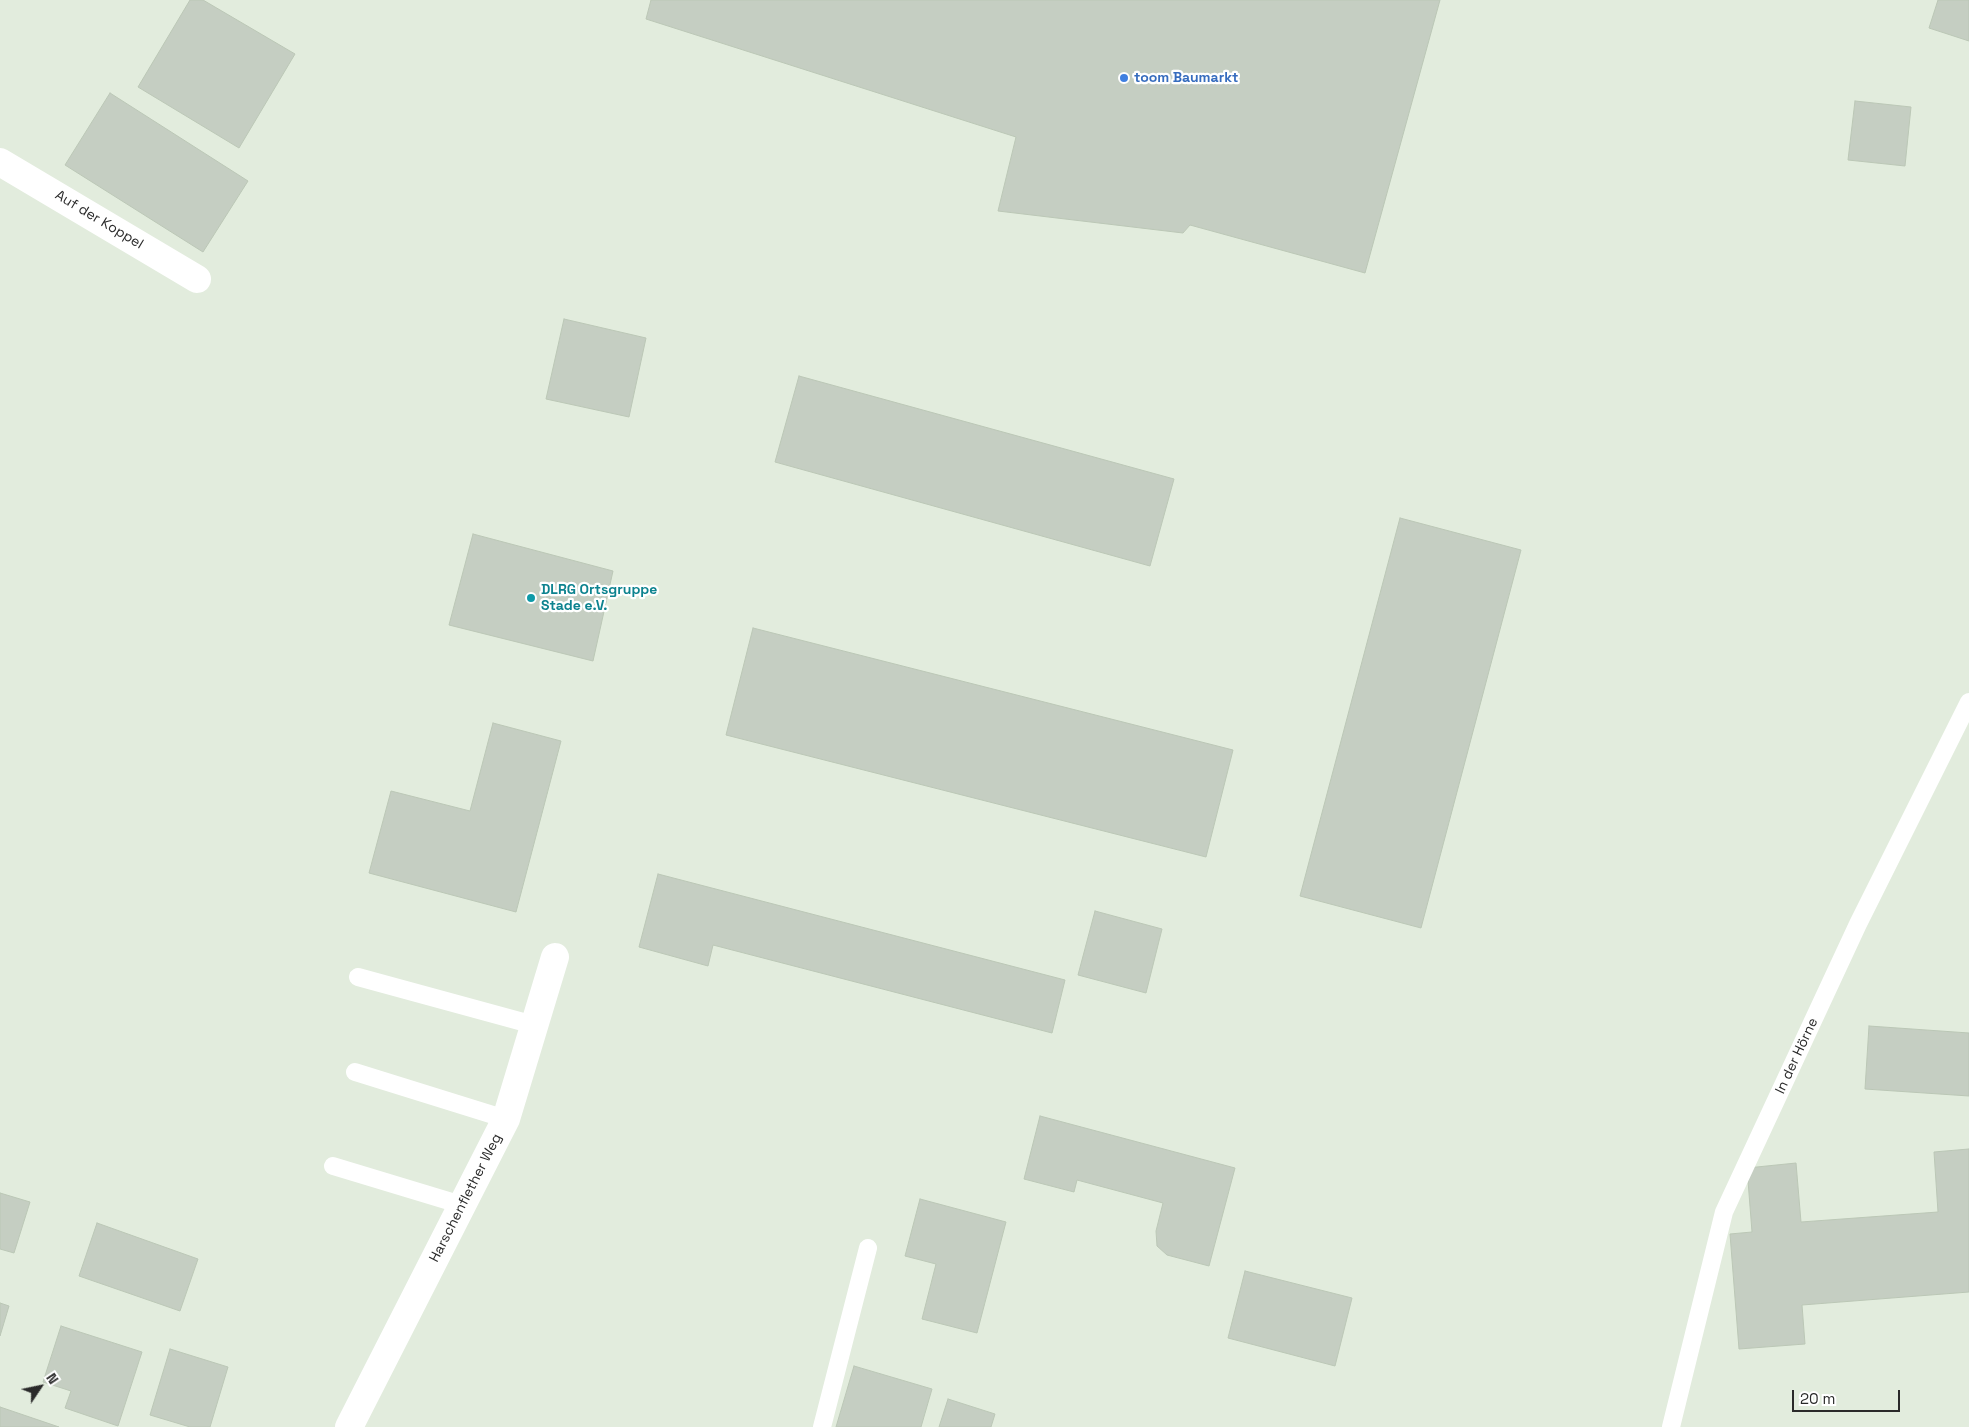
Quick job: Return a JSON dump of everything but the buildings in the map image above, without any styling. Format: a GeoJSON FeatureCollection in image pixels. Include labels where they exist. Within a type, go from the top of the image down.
{"type":"FeatureCollection","features":[{"type":"Feature","properties":{"kind":"street","name":"Auf der Koppel"},"geometry":{"type":"LineString","coordinates":[[0,162],[197,279]]}},
{"type":"Feature","properties":{"kind":"street","name":"Harschenflether Weg"},"geometry":{"type":"LineString","coordinates":[[348,1427],[506,1119],[555,957]]}},
{"type":"Feature","properties":{"kind":"lane","name":"In der Hörne"},"geometry":{"type":"LineString","coordinates":[[1671,1427],[1724,1212],[1858,924],[1969,702]]}},
{"type":"Feature","properties":{"kind":"lane"},"geometry":{"type":"LineString","coordinates":[[358,977],[534,1026]]}},
{"type":"Feature","properties":{"kind":"lane"},"geometry":{"type":"LineString","coordinates":[[355,1072],[506,1119]]}},
{"type":"Feature","properties":{"kind":"lane"},"geometry":{"type":"LineString","coordinates":[[332,1166],[462,1205]]}},
{"type":"Feature","properties":{"kind":"lane"},"geometry":{"type":"LineString","coordinates":[[822,1427],[868,1248]]}},
{"type":"Feature","properties":{"kind":"place","name":"toom Baumarkt"},"geometry":{"type":"Point","coordinates":[1124,78]}},
{"type":"Feature","properties":{"kind":"place","name":"DLRG Ortsgruppe Stade e.V."},"geometry":{"type":"Point","coordinates":[531,598]}}]}
